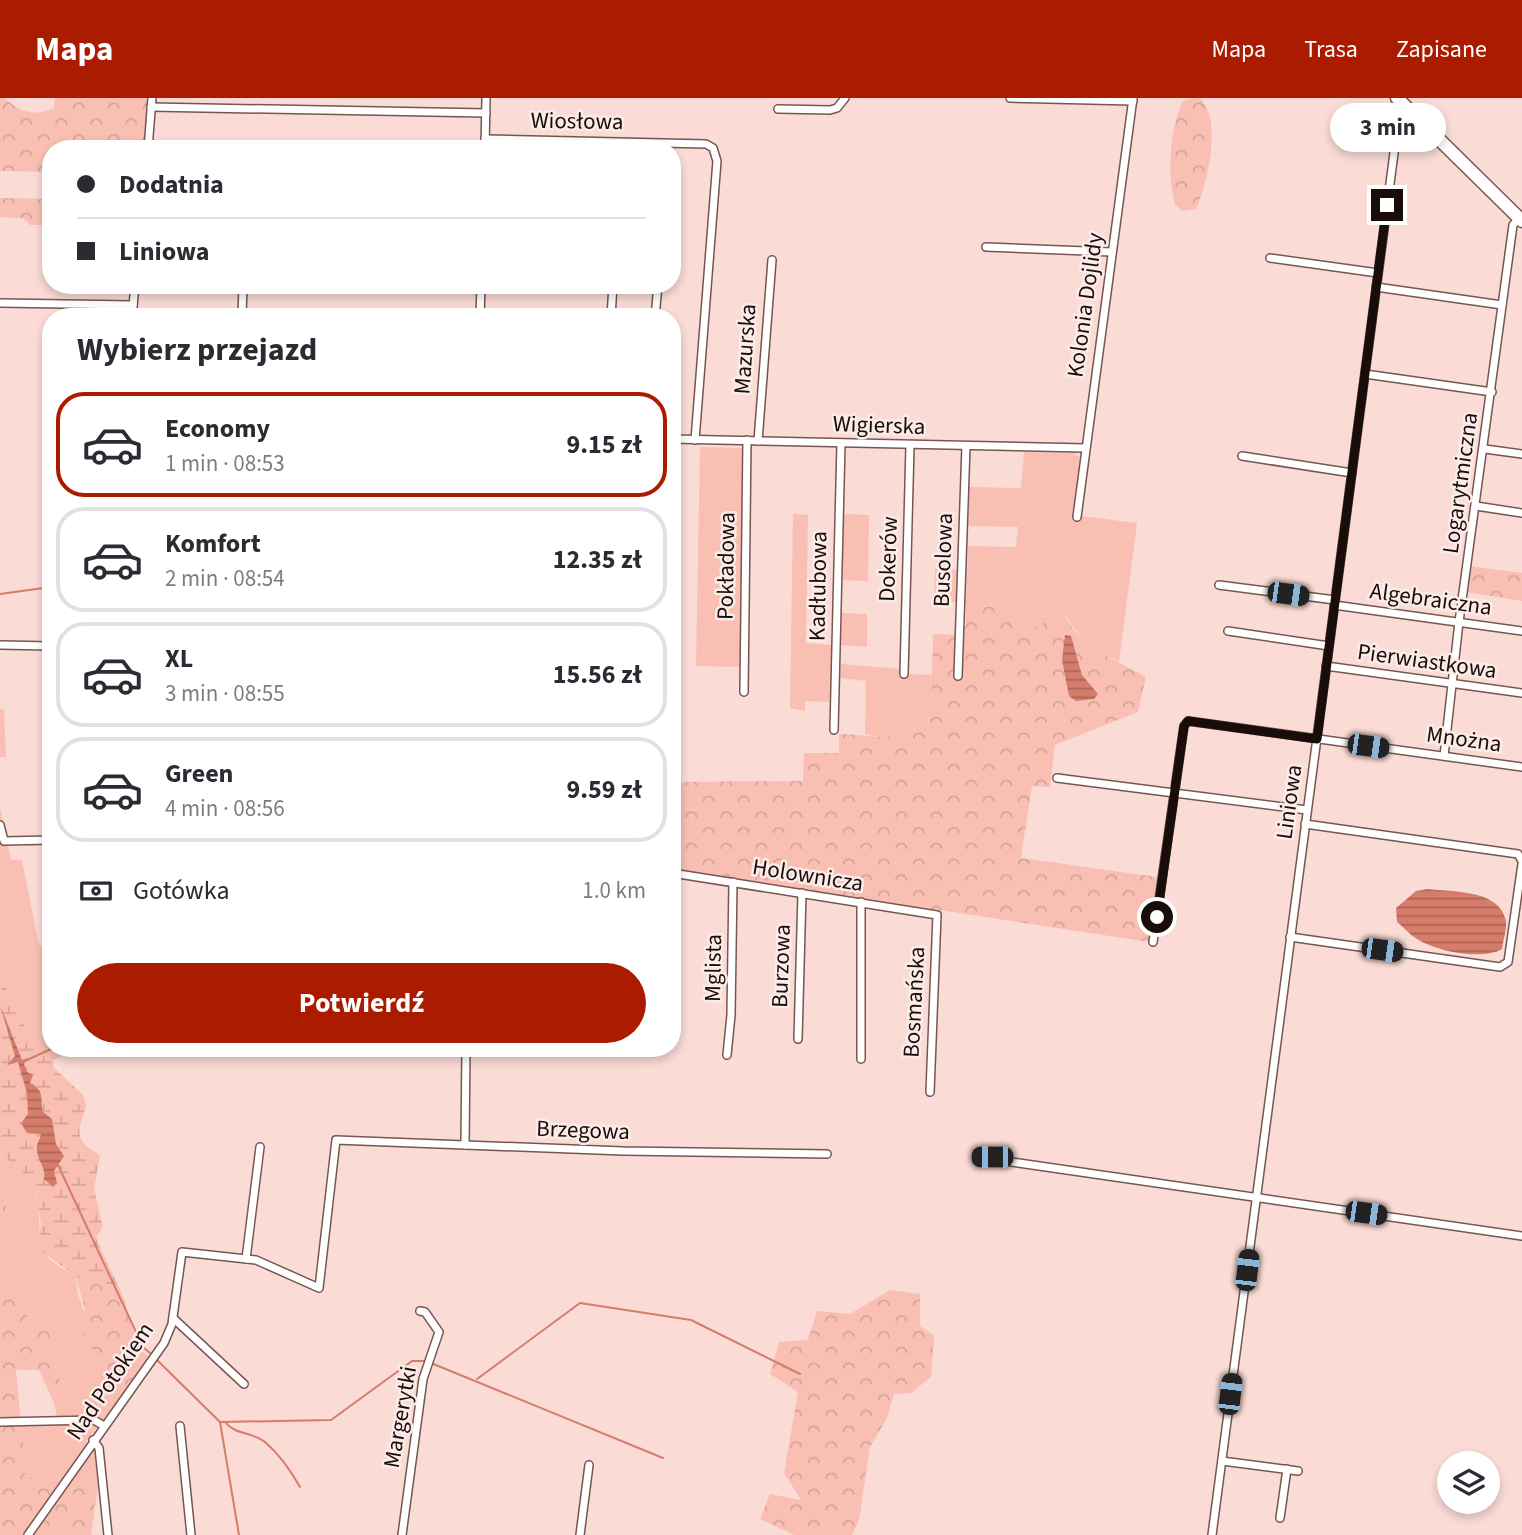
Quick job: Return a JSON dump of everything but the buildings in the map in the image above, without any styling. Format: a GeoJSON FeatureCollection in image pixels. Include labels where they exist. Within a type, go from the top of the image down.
{"type":"FeatureCollection","features":[{"type":"Feature","properties":{"kind":"highway"},"geometry":{"type":"LineString","coordinates":[[1402,102],[1520,220]]}},
{"type":"Feature","properties":{"kind":"street"},"geometry":{"type":"LineString","coordinates":[[149,140],[152,98]]}},
{"type":"Feature","properties":{"kind":"street"},"geometry":{"type":"LineString","coordinates":[[485,139],[486,98]]}},
{"type":"Feature","properties":{"kind":"street"},"geometry":{"type":"LineString","coordinates":[[778,109],[831,110],[837,108],[845,98]]}},
{"type":"Feature","properties":{"kind":"street"},"geometry":{"type":"LineString","coordinates":[[1010,98],[1133,100]]}},
{"type":"Feature","properties":{"kind":"street","name":"Kolonia Dojlidy"},"geometry":{"type":"LineString","coordinates":[[1077,517],[1133,100]]}},
{"type":"Feature","properties":{"kind":"street","name":"Liniowa"},"geometry":{"type":"LineString","coordinates":[[1212,1535],[1402,102]]}},
{"type":"Feature","properties":{"kind":"street"},"geometry":{"type":"LineString","coordinates":[[151,107],[486,113]]}},
{"type":"Feature","properties":{"kind":"street","name":"Wiosłowa"},"geometry":{"type":"LineString","coordinates":[[485,139],[546,140]]}},
{"type":"Feature","properties":{"kind":"street","name":"Wiosłowa"},"geometry":{"type":"LineString","coordinates":[[681,143],[706,144],[713,148],[717,161],[695,440]]}},
{"type":"Feature","properties":{"kind":"street","name":"Logarytmiczna"},"geometry":{"type":"LineString","coordinates":[[1444,756],[1459,622],[1485,449],[1513,225],[1520,220]]}},
{"type":"Feature","properties":{"kind":"street"},"geometry":{"type":"LineString","coordinates":[[986,247],[1112,252]]}},
{"type":"Feature","properties":{"kind":"street"},"geometry":{"type":"LineString","coordinates":[[1270,258],[1378,273]]}},
{"type":"Feature","properties":{"kind":"street","name":"Mazurska"},"geometry":{"type":"LineString","coordinates":[[758,441],[772,260]]}},
{"type":"Feature","properties":{"kind":"street"},"geometry":{"type":"LineString","coordinates":[[1376,287],[1503,305]]}},
{"type":"Feature","properties":{"kind":"street"},"geometry":{"type":"LineString","coordinates":[[133,308],[134,294]]}},
{"type":"Feature","properties":{"kind":"street"},"geometry":{"type":"LineString","coordinates":[[0,303],[133,305]]}},
{"type":"Feature","properties":{"kind":"street"},"geometry":{"type":"LineString","coordinates":[[1365,374],[1492,392]]}},
{"type":"Feature","properties":{"kind":"street","name":"Wigierska"},"geometry":{"type":"LineString","coordinates":[[681,439],[1085,449]]}},
{"type":"Feature","properties":{"kind":"street","name":"Pokładowa"},"geometry":{"type":"LineString","coordinates":[[744,692],[747,440]]}},
{"type":"Feature","properties":{"kind":"street","name":"Kadłubowa"},"geometry":{"type":"LineString","coordinates":[[834,730],[841,443]]}},
{"type":"Feature","properties":{"kind":"street","name":"Dokerów"},"geometry":{"type":"LineString","coordinates":[[904,674],[910,446]]}},
{"type":"Feature","properties":{"kind":"street","name":"Busolowa"},"geometry":{"type":"LineString","coordinates":[[958,676],[966,446]]}},
{"type":"Feature","properties":{"kind":"street"},"geometry":{"type":"LineString","coordinates":[[1485,449],[1522,454]]}},
{"type":"Feature","properties":{"kind":"street"},"geometry":{"type":"LineString","coordinates":[[1242,456],[1352,473]]}},
{"type":"Feature","properties":{"kind":"street"},"geometry":{"type":"LineString","coordinates":[[1476,506],[1522,513]]}},
{"type":"Feature","properties":{"kind":"street","name":"Algebraiczna"},"geometry":{"type":"LineString","coordinates":[[1219,585],[1522,631]]}},
{"type":"Feature","properties":{"kind":"street"},"geometry":{"type":"LineString","coordinates":[[1228,631],[1329,646]]}},
{"type":"Feature","properties":{"kind":"street"},"geometry":{"type":"LineString","coordinates":[[0,645],[42,646]]}},
{"type":"Feature","properties":{"kind":"street","name":"Pierwiastkowa"},"geometry":{"type":"LineString","coordinates":[[1326,666],[1522,694]]}},
{"type":"Feature","properties":{"kind":"street","name":"Mnożna"},"geometry":{"type":"LineString","coordinates":[[1175,793],[1184,726],[1188,721],[1522,766]]}},
{"type":"Feature","properties":{"kind":"street"},"geometry":{"type":"LineString","coordinates":[[1057,778],[1307,810]]}},
{"type":"Feature","properties":{"kind":"street"},"geometry":{"type":"LineString","coordinates":[[1153,942],[1175,793]]}},
{"type":"Feature","properties":{"kind":"street"},"geometry":{"type":"LineString","coordinates":[[1290,937],[1500,967],[1508,962],[1522,862],[1518,853],[1305,824]]}},
{"type":"Feature","properties":{"kind":"street"},"geometry":{"type":"LineString","coordinates":[[0,825],[4,841],[42,840]]}},
{"type":"Feature","properties":{"kind":"street","name":"Holownicza"},"geometry":{"type":"LineString","coordinates":[[681,874],[937,915]]}},
{"type":"Feature","properties":{"kind":"street","name":"Mglista"},"geometry":{"type":"LineString","coordinates":[[727,1055],[731,1014],[733,882]]}},
{"type":"Feature","properties":{"kind":"street","name":"Burzowa"},"geometry":{"type":"LineString","coordinates":[[798,1040],[802,893]]}},
{"type":"Feature","properties":{"kind":"street"},"geometry":{"type":"LineString","coordinates":[[861,902],[861,1059]]}},
{"type":"Feature","properties":{"kind":"street","name":"Bosmańska"},"geometry":{"type":"LineString","coordinates":[[930,1092],[937,915]]}},
{"type":"Feature","properties":{"kind":"street"},"geometry":{"type":"LineString","coordinates":[[465,1145],[466,1057]]}},
{"type":"Feature","properties":{"kind":"street","name":"Brzegowa"},"geometry":{"type":"LineString","coordinates":[[319,1288],[337,1140],[827,1154]]}},
{"type":"Feature","properties":{"kind":"street"},"geometry":{"type":"LineString","coordinates":[[246,1259],[260,1147]]}},
{"type":"Feature","properties":{"kind":"street"},"geometry":{"type":"LineString","coordinates":[[977,1157],[1522,1236]]}},
{"type":"Feature","properties":{"kind":"street","name":"Nad Potokiem"},"geometry":{"type":"LineString","coordinates":[[28,1535],[164,1343],[173,1318],[182,1252],[246,1259],[319,1288]]}},
{"type":"Feature","properties":{"kind":"street","name":"Margerytki"},"geometry":{"type":"LineString","coordinates":[[401,1535],[423,1380],[439,1338],[439,1332],[423,1312]]}},
{"type":"Feature","properties":{"kind":"street"},"geometry":{"type":"LineString","coordinates":[[173,1318],[244,1384]]}},
{"type":"Feature","properties":{"kind":"street"},"geometry":{"type":"LineString","coordinates":[[0,1422],[94,1420],[104,1426]]}},
{"type":"Feature","properties":{"kind":"street"},"geometry":{"type":"LineString","coordinates":[[180,1426],[191,1535]]}},
{"type":"Feature","properties":{"kind":"street"},"geometry":{"type":"LineString","coordinates":[[93,1440],[99,1448],[108,1535]]}},
{"type":"Feature","properties":{"kind":"street"},"geometry":{"type":"LineString","coordinates":[[1222,1461],[1298,1471]]}},
{"type":"Feature","properties":{"kind":"street"},"geometry":{"type":"LineString","coordinates":[[580,1535],[589,1465]]}},
{"type":"Feature","properties":{"kind":"street"},"geometry":{"type":"LineString","coordinates":[[1280,1518],[1287,1469]]}},
{"type":"Feature","properties":{"kind":"green space"},"geometry":{"type":"Polygon","coordinates":[[[0,98],[5,98],[22,110],[40,112],[54,108],[55,98],[148,98],[144,140],[42,140],[42,172],[0,171],[0,98]]]}},
{"type":"Feature","properties":{"kind":"green space"},"geometry":{"type":"Polygon","coordinates":[[[1200,98],[1207,108],[1211,121],[1211,152],[1196,209],[1183,211],[1175,205],[1171,180],[1172,139],[1183,101],[1200,98]]]}},
{"type":"Feature","properties":{"kind":"green space"},"geometry":{"type":"Polygon","coordinates":[[[0,198],[42,199],[42,225],[30,225],[23,218],[0,217],[0,198]]]}},
{"type":"Feature","properties":{"kind":"green space"},"geometry":{"type":"Polygon","coordinates":[[[700,447],[744,448],[741,667],[696,666],[700,447]]]}},
{"type":"Feature","properties":{"kind":"green space"},"geometry":{"type":"Polygon","coordinates":[[[1024,452],[1075,453],[1080,457],[1073,515],[1137,523],[1119,662],[1087,646],[1063,613],[1036,627],[1010,626],[1011,607],[966,606],[968,546],[1016,547],[1018,527],[968,526],[969,487],[1021,488],[1024,452]]]}},
{"type":"Feature","properties":{"kind":"green space"},"geometry":{"type":"Polygon","coordinates":[[[793,514],[808,515],[806,643],[832,645],[831,702],[805,701],[805,711],[790,708],[793,514]]]}},
{"type":"Feature","properties":{"kind":"green space"},"geometry":{"type":"Polygon","coordinates":[[[844,514],[869,515],[868,581],[842,580],[844,514]]]}},
{"type":"Feature","properties":{"kind":"green space"},"geometry":{"type":"Polygon","coordinates":[[[1470,566],[1522,573],[1522,601],[1466,592],[1470,566]]]}},
{"type":"Feature","properties":{"kind":"green space"},"geometry":{"type":"Polygon","coordinates":[[[935,569],[958,570],[958,602],[934,602],[935,569]]]}},
{"type":"Feature","properties":{"kind":"green space"},"geometry":{"type":"Polygon","coordinates":[[[966,606],[1012,607],[1011,626],[1036,627],[1063,613],[1089,645],[1146,677],[1138,712],[1055,745],[1050,787],[1032,786],[1021,858],[1157,877],[1149,942],[681,870],[681,782],[803,781],[804,753],[839,753],[839,734],[888,736],[909,732],[920,726],[931,717],[933,634],[957,635],[961,626],[966,626],[966,606]]]}},
{"type":"Feature","properties":{"kind":"green space"},"geometry":{"type":"Polygon","coordinates":[[[842,613],[867,614],[867,647],[841,645],[842,613]]]}},
{"type":"Feature","properties":{"kind":"green space"},"geometry":{"type":"Polygon","coordinates":[[[841,664],[900,669],[900,674],[932,675],[931,717],[908,732],[892,736],[865,734],[866,681],[840,678],[841,664]]]}},
{"type":"Feature","properties":{"kind":"green space"},"geometry":{"type":"Polygon","coordinates":[[[0,709],[4,709],[6,757],[0,757],[0,709]]]}},
{"type":"Feature","properties":{"kind":"green space"},"geometry":{"type":"Polygon","coordinates":[[[0,808],[11,860],[22,860],[39,945],[42,945],[42,1043],[31,1039],[0,975],[0,808]]]}},
{"type":"Feature","properties":{"kind":"green space"},"geometry":{"type":"Polygon","coordinates":[[[0,975],[31,1039],[42,1043],[42,1057],[60,1057],[54,1060],[53,1067],[83,1095],[86,1104],[80,1135],[85,1145],[100,1156],[94,1189],[103,1227],[96,1238],[126,1303],[126,1310],[104,1285],[76,1277],[43,1252],[38,1245],[41,1225],[36,1195],[21,1169],[0,1154],[0,975]]]}},
{"type":"Feature","properties":{"kind":"green space"},"geometry":{"type":"Polygon","coordinates":[[[0,1154],[14,1163],[29,1179],[39,1212],[39,1245],[51,1261],[76,1277],[78,1294],[103,1367],[129,1388],[103,1420],[96,1415],[57,1416],[54,1403],[62,1403],[28,1327],[26,1301],[0,1297],[0,1224],[8,1224],[0,1154]]]}},
{"type":"Feature","properties":{"kind":"green space"},"geometry":{"type":"Polygon","coordinates":[[[0,1154],[8,1224],[0,1224],[0,1154]]]}},
{"type":"Feature","properties":{"kind":"green space"},"geometry":{"type":"Polygon","coordinates":[[[76,1277],[104,1285],[126,1310],[139,1348],[150,1358],[129,1388],[103,1367],[76,1322],[85,1310],[76,1277]]]}},
{"type":"Feature","properties":{"kind":"green space"},"geometry":{"type":"Polygon","coordinates":[[[890,1290],[920,1294],[920,1326],[934,1336],[931,1377],[911,1393],[894,1394],[887,1418],[870,1447],[859,1520],[852,1535],[794,1535],[760,1519],[770,1494],[801,1500],[784,1473],[798,1392],[770,1374],[779,1342],[808,1340],[817,1311],[850,1314],[890,1290]]]}},
{"type":"Feature","properties":{"kind":"green space"},"geometry":{"type":"Polygon","coordinates":[[[0,1297],[26,1301],[28,1327],[50,1326],[63,1403],[54,1403],[39,1370],[16,1370],[26,1477],[98,1486],[91,1535],[0,1535],[0,1297]]]}},
{"type":"Feature","properties":{"kind":"green space"},"geometry":{"type":"Polygon","coordinates":[[[92,1424],[97,1427],[86,1442],[94,1449],[98,1486],[26,1477],[21,1426],[92,1424]]]}},
{"type":"Feature","properties":{"kind":"shaded area"},"geometry":{"type":"Polygon","coordinates":[[[1065,635],[1071,636],[1082,675],[1098,694],[1094,699],[1076,701],[1069,696],[1062,660],[1065,635]]]}},
{"type":"Feature","properties":{"kind":"shaded area"},"geometry":{"type":"Polygon","coordinates":[[[1427,889],[1474,894],[1495,903],[1506,921],[1502,949],[1482,954],[1458,953],[1422,942],[1412,935],[1397,922],[1396,908],[1416,891],[1427,889]]]}},
{"type":"Feature","properties":{"kind":"shaded area"},"geometry":{"type":"Polygon","coordinates":[[[0,1005],[22,1060],[28,1058],[24,1064],[27,1072],[33,1075],[30,1083],[40,1092],[43,1112],[52,1119],[56,1144],[64,1156],[54,1171],[57,1183],[53,1187],[44,1179],[38,1155],[37,1146],[41,1134],[27,1133],[21,1123],[28,1114],[27,1093],[18,1062],[7,1065],[15,1056],[0,1005]]]}},
{"type":"Feature","properties":{"kind":"waterway"},"geometry":{"type":"LineString","coordinates":[[152,137],[154,114]]}},
{"type":"Feature","properties":{"kind":"waterway"},"geometry":{"type":"LineString","coordinates":[[0,594],[42,588]]}},
{"type":"Feature","properties":{"kind":"waterway"},"geometry":{"type":"LineString","coordinates":[[25,1061],[42,1053]]}},
{"type":"Feature","properties":{"kind":"waterway"},"geometry":{"type":"LineString","coordinates":[[58,1165],[143,1347],[151,1354]]}},
{"type":"Feature","properties":{"kind":"waterway"},"geometry":{"type":"LineString","coordinates":[[477,1379],[580,1303],[691,1320],[800,1374]]}},
{"type":"Feature","properties":{"kind":"waterway"},"geometry":{"type":"LineString","coordinates":[[157,1360],[220,1422],[239,1535]]}},
{"type":"Feature","properties":{"kind":"waterway"},"geometry":{"type":"LineString","coordinates":[[220,1422],[331,1420],[412,1361],[426,1361]]}},
{"type":"Feature","properties":{"kind":"waterway"},"geometry":{"type":"LineString","coordinates":[[431,1363],[663,1458]]}},
{"type":"Feature","properties":{"kind":"waterway"},"geometry":{"type":"LineString","coordinates":[[225,1422],[234,1429],[265,1442],[284,1463],[300,1487]]}},
{"type":"Feature","properties":{"kind":"route"},"geometry":{"type":"LineString","coordinates":[[1157,917],[1184,726],[1188,721],[1317,739],[1387,205]]}}]}
